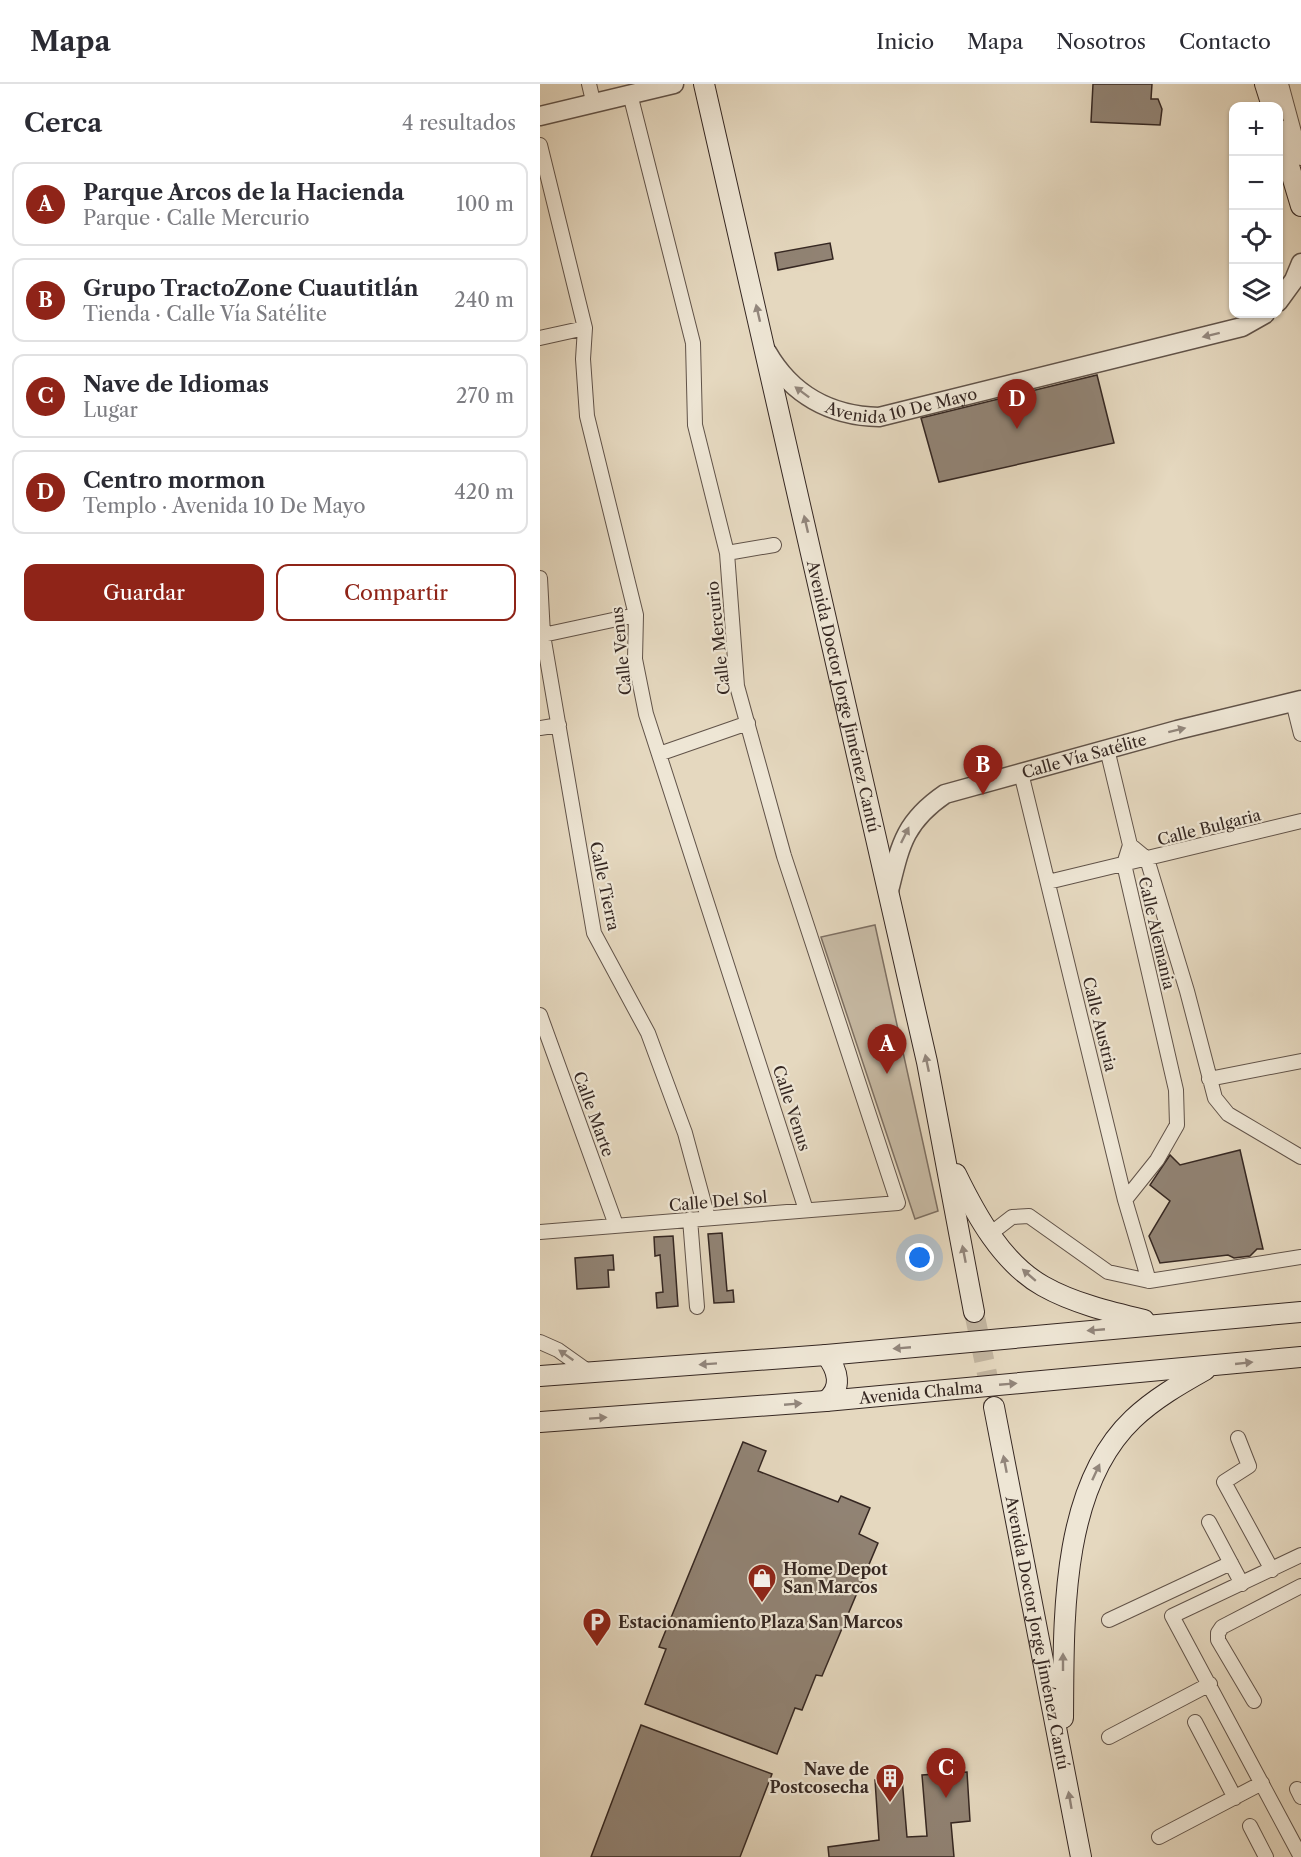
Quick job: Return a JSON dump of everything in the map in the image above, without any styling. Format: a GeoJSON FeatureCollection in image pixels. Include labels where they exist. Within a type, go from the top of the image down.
{"type":"FeatureCollection","features":[{"type":"Feature","properties":{"kind":"main road","name":"Avenida Doctor Jorge Jiménez Cantú"},"geometry":{"type":"LineString","coordinates":[[704,84],[889,891],[946,1153],[974,1312]]}},
{"type":"Feature","properties":{"kind":"main road"},"geometry":{"type":"LineString","coordinates":[[1265,84],[1271,102]]}},
{"type":"Feature","properties":{"kind":"main road"},"geometry":{"type":"LineString","coordinates":[[1283,146],[1301,206]]}},
{"type":"Feature","properties":{"kind":"main road"},"geometry":{"type":"LineString","coordinates":[[946,1153],[974,1209],[990,1234],[1009,1256],[1042,1286],[1099,1308],[1161,1324]]}},
{"type":"Feature","properties":{"kind":"main road"},"geometry":{"type":"LineString","coordinates":[[540,1376],[826,1355],[1301,1312]]}},
{"type":"Feature","properties":{"kind":"main road"},"geometry":{"type":"LineString","coordinates":[[826,1355],[834,1365],[837,1382],[835,1393],[826,1401]]}},
{"type":"Feature","properties":{"kind":"main road","name":"Avenida Chalma"},"geometry":{"type":"LineString","coordinates":[[540,1422],[826,1401],[1301,1357]]}},
{"type":"Feature","properties":{"kind":"main road"},"geometry":{"type":"LineString","coordinates":[[1063,1763],[1064,1622],[1084,1497],[1103,1458],[1132,1419],[1171,1390],[1212,1366]]}},
{"type":"Feature","properties":{"kind":"main road","name":"Avenida Doctor Jorge Jiménez Cantú"},"geometry":{"type":"LineString","coordinates":[[994,1407],[1081,1857]]}},
{"type":"Feature","properties":{"kind":"street"},"geometry":{"type":"LineString","coordinates":[[540,116],[591,93],[630,93],[674,84]]}},
{"type":"Feature","properties":{"kind":"street"},"geometry":{"type":"LineString","coordinates":[[1281,84],[1301,158]]}},
{"type":"Feature","properties":{"kind":"street","name":"Calle Mercurio"},"geometry":{"type":"LineString","coordinates":[[630,93],[693,343],[694,425],[727,553],[737,686],[784,856],[898,1203]]}},
{"type":"Feature","properties":{"kind":"street","name":"Calle Venus"},"geometry":{"type":"LineString","coordinates":[[540,145],[585,328],[583,360],[587,416],[636,615],[635,659],[646,714],[806,1210]]}},
{"type":"Feature","properties":{"kind":"street"},"geometry":{"type":"LineString","coordinates":[[1283,295],[1294,280],[1301,263]]}},
{"type":"Feature","properties":{"kind":"street","name":"Avenida 10 De Mayo"},"geometry":{"type":"LineString","coordinates":[[767,351],[782,374],[814,401],[839,412],[879,417],[1242,327],[1258,318]]}},
{"type":"Feature","properties":{"kind":"street"},"geometry":{"type":"LineString","coordinates":[[540,338],[585,328]]}},
{"type":"Feature","properties":{"kind":"street"},"geometry":{"type":"LineString","coordinates":[[727,553],[774,545]]}},
{"type":"Feature","properties":{"kind":"street","name":"Calle Tierra"},"geometry":{"type":"LineString","coordinates":[[540,578],[543,635],[594,933],[648,1033],[685,1133],[708,1218]]}},
{"type":"Feature","properties":{"kind":"street"},"geometry":{"type":"LineString","coordinates":[[543,635],[636,615]]}},
{"type":"Feature","properties":{"kind":"street"},"geometry":{"type":"LineString","coordinates":[[1297,701],[1301,734]]}},
{"type":"Feature","properties":{"kind":"street","name":"Calle Vía Satélite"},"geometry":{"type":"LineString","coordinates":[[889,891],[901,842],[910,824],[924,808],[945,794],[1107,749],[1297,701]]}},
{"type":"Feature","properties":{"kind":"street"},"geometry":{"type":"LineString","coordinates":[[659,754],[748,723]]}},
{"type":"Feature","properties":{"kind":"street"},"geometry":{"type":"LineString","coordinates":[[540,728],[559,725]]}},
{"type":"Feature","properties":{"kind":"street"},"geometry":{"type":"LineString","coordinates":[[1107,749],[1130,845],[1146,858],[1187,991],[1215,1098],[1228,1114],[1301,1157]]}},
{"type":"Feature","properties":{"kind":"street","name":"Calle Austria"},"geometry":{"type":"LineString","coordinates":[[1021,773],[1125,1200],[1149,1281]]}},
{"type":"Feature","properties":{"kind":"street","name":"Calle Bulgaria"},"geometry":{"type":"LineString","coordinates":[[1048,882],[1301,821]]}},
{"type":"Feature","properties":{"kind":"street","name":"Calle Alemania"},"geometry":{"type":"LineString","coordinates":[[1125,1200],[1157,1160],[1177,1125],[1176,1090],[1124,864],[1130,845]]}},
{"type":"Feature","properties":{"kind":"street","name":"Calle Marte"},"geometry":{"type":"LineString","coordinates":[[540,1015],[616,1226]]}},
{"type":"Feature","properties":{"kind":"street"},"geometry":{"type":"LineString","coordinates":[[1209,1079],[1301,1061]]}},
{"type":"Feature","properties":{"kind":"street","name":"Calle Del Sol"},"geometry":{"type":"LineString","coordinates":[[540,1232],[898,1203]]}},
{"type":"Feature","properties":{"kind":"street"},"geometry":{"type":"LineString","coordinates":[[990,1234],[1012,1217],[1029,1216],[1108,1272],[1149,1281],[1301,1257]]}},
{"type":"Feature","properties":{"kind":"street"},"geometry":{"type":"LineString","coordinates":[[690,1220],[697,1307]]}},
{"type":"Feature","properties":{"kind":"street"},"geometry":{"type":"LineString","coordinates":[[540,1342],[558,1350],[589,1372]]}},
{"type":"Feature","properties":{"kind":"street"},"geometry":{"type":"LineString","coordinates":[[1238,1438],[1249,1466],[1224,1482],[1272,1570]]}},
{"type":"Feature","properties":{"kind":"street"},"geometry":{"type":"LineString","coordinates":[[1209,1522],[1242,1584]]}},
{"type":"Feature","properties":{"kind":"street"},"geometry":{"type":"LineString","coordinates":[[1301,1555],[1172,1616],[1301,1857]]}},
{"type":"Feature","properties":{"kind":"street"},"geometry":{"type":"LineString","coordinates":[[1109,1620],[1231,1563]]}},
{"type":"Feature","properties":{"kind":"street"},"geometry":{"type":"LineString","coordinates":[[1254,1701],[1218,1640],[1218,1633],[1222,1627],[1301,1586]]}},
{"type":"Feature","properties":{"kind":"street"},"geometry":{"type":"LineString","coordinates":[[1109,1737],[1210,1684]]}},
{"type":"Feature","properties":{"kind":"street"},"geometry":{"type":"LineString","coordinates":[[1195,1722],[1234,1798]]}},
{"type":"Feature","properties":{"kind":"street"},"geometry":{"type":"LineString","coordinates":[[1159,1837],[1262,1783]]}},
{"type":"Feature","properties":{"kind":"street"},"geometry":{"type":"LineString","coordinates":[[1250,1826],[1266,1857]]}},
{"type":"Feature","properties":{"kind":"shaded area"},"geometry":{"type":"Polygon","coordinates":[[[875,925],[938,1211],[915,1219],[821,937],[875,925]]]}},
{"type":"Feature","properties":{"kind":"building"},"geometry":{"type":"Polygon","coordinates":[[[1093,84],[1152,84],[1151,99],[1158,99],[1162,109],[1160,125],[1091,122],[1093,84]]]}},
{"type":"Feature","properties":{"kind":"building"},"geometry":{"type":"Polygon","coordinates":[[[830,243],[833,259],[778,270],[775,253],[830,243]]]}},
{"type":"Feature","properties":{"kind":"building"},"geometry":{"type":"Polygon","coordinates":[[[1097,375],[1114,443],[939,482],[921,418],[1097,375]]]}},
{"type":"Feature","properties":{"kind":"building"},"geometry":{"type":"Polygon","coordinates":[[[1240,1150],[1263,1249],[1257,1249],[1250,1256],[1234,1258],[1228,1255],[1160,1263],[1149,1236],[1170,1201],[1150,1185],[1170,1155],[1180,1165],[1240,1150]]]}},
{"type":"Feature","properties":{"kind":"building"},"geometry":{"type":"Polygon","coordinates":[[[722,1233],[727,1291],[733,1290],[734,1302],[714,1303],[708,1234],[722,1233]]]}},
{"type":"Feature","properties":{"kind":"building"},"geometry":{"type":"Polygon","coordinates":[[[673,1236],[678,1306],[657,1308],[656,1293],[663,1292],[660,1255],[655,1256],[654,1237],[673,1236]]]}},
{"type":"Feature","properties":{"kind":"building"},"geometry":{"type":"Polygon","coordinates":[[[613,1255],[614,1270],[608,1270],[609,1287],[577,1289],[575,1258],[613,1255]]]}},
{"type":"Feature","properties":{"kind":"building"},"geometry":{"type":"Polygon","coordinates":[[[743,1442],[766,1451],[758,1471],[838,1502],[841,1496],[870,1508],[859,1534],[878,1543],[822,1676],[816,1675],[802,1710],[795,1708],[777,1754],[645,1704],[666,1649],[659,1647],[743,1442]]]}},
{"type":"Feature","properties":{"kind":"building"},"geometry":{"type":"Polygon","coordinates":[[[641,1725],[772,1774],[740,1857],[591,1857],[641,1725]]]}},
{"type":"Feature","properties":{"kind":"building"},"geometry":{"type":"Polygon","coordinates":[[[967,1772],[970,1821],[951,1823],[954,1857],[829,1857],[828,1847],[879,1840],[875,1780],[902,1778],[907,1837],[927,1836],[922,1775],[967,1772]]]}},
{"type":"Feature","properties":{"kind":"tunnel"},"geometry":{"type":"LineString","coordinates":[[974,1312],[993,1402]]}},
{"type":"Feature","properties":{"kind":"place","name":"Centro mormon"},"geometry":{"type":"Point","coordinates":[1017,429]}},
{"type":"Feature","properties":{"kind":"place","name":"Grupo TractoZone Cuautitlán"},"geometry":{"type":"Point","coordinates":[983,795]}},
{"type":"Feature","properties":{"kind":"place","name":"Parque Arcos de la Hacienda"},"geometry":{"type":"Point","coordinates":[887,1074]}},
{"type":"Feature","properties":{"kind":"place","name":"Home Depot San Marcos"},"geometry":{"type":"Point","coordinates":[762,1604]}},
{"type":"Feature","properties":{"kind":"place","name":"Estacionamiento Plaza San Marcos"},"geometry":{"type":"Point","coordinates":[597,1648]}},
{"type":"Feature","properties":{"kind":"place","name":"Nave de Idiomas"},"geometry":{"type":"Point","coordinates":[946,1798]}},
{"type":"Feature","properties":{"kind":"place","name":"Nave de Postcosecha"},"geometry":{"type":"Point","coordinates":[890,1804]}}]}
